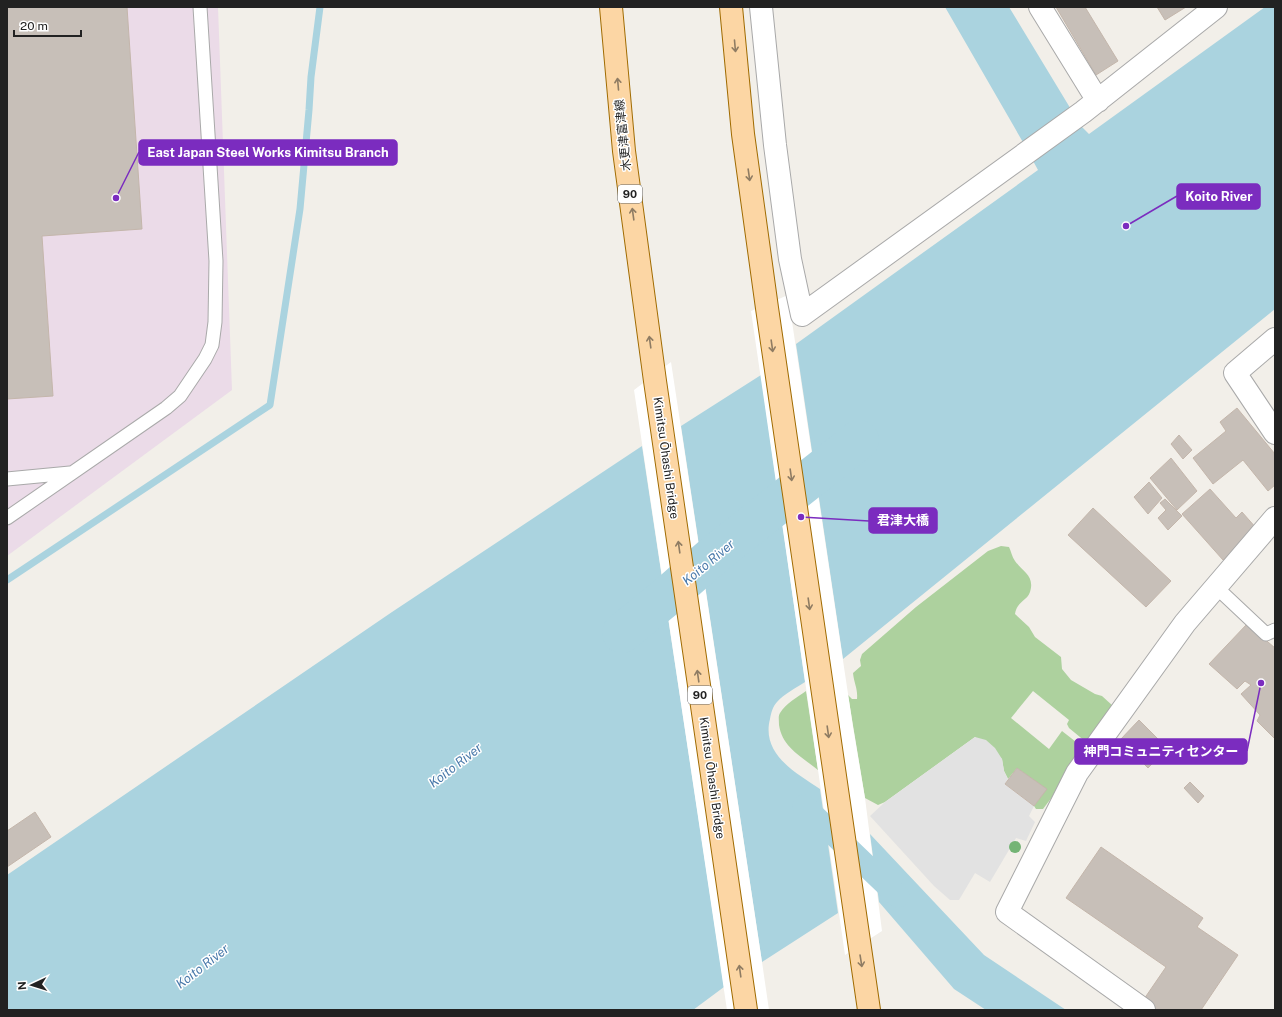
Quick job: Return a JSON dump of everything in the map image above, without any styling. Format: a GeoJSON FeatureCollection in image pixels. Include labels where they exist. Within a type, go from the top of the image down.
{"type":"FeatureCollection","features":[{"type":"Feature","properties":{"kind":"main road","name":"木更津富津線"},"geometry":{"type":"LineString","coordinates":[[611,7],[624,151],[655,381]]}},
{"type":"Feature","properties":{"kind":"main road"},"geometry":{"type":"LineString","coordinates":[[731,7],[743,134],[869,1010]]}},
{"type":"Feature","properties":{"kind":"main road","name":"Kimitsu Ōhashi Bridge"},"geometry":{"type":"LineString","coordinates":[[655,381],[746,1010]]}},
{"type":"Feature","properties":{"kind":"street"},"geometry":{"type":"LineString","coordinates":[[761,7],[774,145],[790,259],[802,315],[1091,107],[1216,7]]}},
{"type":"Feature","properties":{"kind":"street"},"geometry":{"type":"LineString","coordinates":[[1040,7],[1091,107]]}},
{"type":"Feature","properties":{"kind":"street"},"geometry":{"type":"LineString","coordinates":[[1275,339],[1235,373],[1275,433]]}},
{"type":"Feature","properties":{"kind":"street"},"geometry":{"type":"LineString","coordinates":[[1144,1010],[1007,912],[1077,773],[1185,623],[1275,518]]}},
{"type":"Feature","properties":{"kind":"lane"},"geometry":{"type":"LineString","coordinates":[[7,518],[155,416],[180,396],[205,359],[212,345],[215,322],[216,261],[200,7]]}},
{"type":"Feature","properties":{"kind":"lane"},"geometry":{"type":"LineString","coordinates":[[7,479],[72,473]]}},
{"type":"Feature","properties":{"kind":"lane"},"geometry":{"type":"LineString","coordinates":[[1216,588],[1266,634],[1275,630]]}},
{"type":"Feature","properties":{"kind":"shaded area"},"geometry":{"type":"Polygon","coordinates":[[[7,7],[218,7],[232,390],[7,556],[7,7]]]}},
{"type":"Feature","properties":{"kind":"shaded area"},"geometry":{"type":"Polygon","coordinates":[[[975,737],[986,740],[995,748],[1002,759],[1004,771],[1008,779],[1005,784],[1034,806],[1029,816],[1035,822],[1026,841],[1016,838],[990,882],[975,873],[959,900],[950,900],[934,886],[870,816],[885,802],[975,737]]]}},
{"type":"Feature","properties":{"kind":"green space"},"geometry":{"type":"Polygon","coordinates":[[[1001,546],[1009,547],[1014,559],[1030,578],[1031,582],[1029,595],[1018,606],[1015,614],[1029,627],[1035,637],[1061,657],[1062,669],[1071,680],[1095,694],[1102,696],[1113,706],[1086,742],[1069,728],[1067,724],[1069,720],[1033,691],[1011,718],[1049,749],[1062,731],[1085,749],[1062,784],[1043,809],[1036,809],[1034,806],[1046,789],[1017,768],[1008,779],[1004,771],[1002,759],[975,737],[885,802],[878,805],[865,798],[848,695],[852,699],[857,699],[853,673],[861,666],[860,660],[862,654],[916,607],[988,551],[1001,546]]]}},
{"type":"Feature","properties":{"kind":"green space"},"geometry":{"type":"Polygon","coordinates":[[[806,691],[818,770],[799,756],[788,745],[781,733],[779,725],[779,715],[783,709],[806,691]]]}},
{"type":"Feature","properties":{"kind":"water"},"geometry":{"type":"Polygon","coordinates":[[[945,7],[1009,7],[1072,111],[1024,144],[945,7]]]}},
{"type":"Feature","properties":{"kind":"water"},"geometry":{"type":"Polygon","coordinates":[[[1265,7],[1275,7],[1275,309],[843,659],[796,344],[1038,170],[1032,159],[1079,124],[1089,134],[1265,7]]]}},
{"type":"Feature","properties":{"kind":"water"},"geometry":{"type":"Polygon","coordinates":[[[761,375],[805,682],[780,699],[773,708],[769,731],[771,742],[783,761],[791,769],[820,789],[838,913],[762,962],[681,426],[761,375]]]}},
{"type":"Feature","properties":{"kind":"water"},"geometry":{"type":"Polygon","coordinates":[[[642,446],[724,987],[693,1010],[7,1010],[7,875],[392,612],[642,446]]]}},
{"type":"Feature","properties":{"kind":"water"},"geometry":{"type":"Polygon","coordinates":[[[870,834],[984,955],[1066,1010],[986,1010],[954,989],[879,902],[870,834]]]}},
{"type":"Feature","properties":{"kind":"pier"},"geometry":{"type":"Polygon","coordinates":[[[788,295],[865,798],[882,931],[845,955],[751,311],[788,295]]]}},
{"type":"Feature","properties":{"kind":"pier"},"geometry":{"type":"Polygon","coordinates":[[[671,362],[769,1010],[727,1010],[634,390],[671,362]]]}},
{"type":"Feature","properties":{"kind":"building"},"geometry":{"type":"Polygon","coordinates":[[[7,7],[127,7],[142,229],[42,236],[53,396],[7,399],[7,7]]]}},
{"type":"Feature","properties":{"kind":"building"},"geometry":{"type":"Polygon","coordinates":[[[1056,7],[1085,7],[1118,61],[1096,75],[1056,7]]]}},
{"type":"Feature","properties":{"kind":"building"},"geometry":{"type":"Polygon","coordinates":[[[1157,7],[1186,7],[1165,20],[1157,7]]]}},
{"type":"Feature","properties":{"kind":"building"},"geometry":{"type":"Polygon","coordinates":[[[1237,408],[1275,454],[1275,485],[1268,491],[1243,460],[1213,484],[1193,458],[1226,431],[1220,422],[1237,408]]]}},
{"type":"Feature","properties":{"kind":"building"},"geometry":{"type":"Polygon","coordinates":[[[1179,435],[1192,450],[1183,459],[1171,444],[1179,435]]]}},
{"type":"Feature","properties":{"kind":"building"},"geometry":{"type":"Polygon","coordinates":[[[1171,458],[1197,491],[1177,510],[1150,478],[1171,458]]]}},
{"type":"Feature","properties":{"kind":"building"},"geometry":{"type":"Polygon","coordinates":[[[1149,482],[1162,498],[1148,514],[1134,497],[1149,482]]]}},
{"type":"Feature","properties":{"kind":"building"},"geometry":{"type":"Polygon","coordinates":[[[1210,489],[1236,518],[1242,512],[1257,529],[1223,560],[1182,514],[1210,489]]]}},
{"type":"Feature","properties":{"kind":"building"},"geometry":{"type":"Polygon","coordinates":[[[1165,499],[1182,516],[1168,530],[1158,518],[1166,510],[1160,503],[1165,499]]]}},
{"type":"Feature","properties":{"kind":"building"},"geometry":{"type":"Polygon","coordinates":[[[1093,508],[1171,581],[1146,607],[1068,535],[1093,508]]]}},
{"type":"Feature","properties":{"kind":"building"},"geometry":{"type":"Polygon","coordinates":[[[1247,624],[1275,648],[1275,739],[1257,721],[1260,715],[1241,694],[1251,685],[1245,681],[1237,689],[1209,664],[1247,624]]]}},
{"type":"Feature","properties":{"kind":"building"},"geometry":{"type":"Polygon","coordinates":[[[1139,720],[1167,748],[1148,768],[1120,740],[1139,720]]]}},
{"type":"Feature","properties":{"kind":"building"},"geometry":{"type":"Polygon","coordinates":[[[1017,768],[1047,789],[1034,806],[1005,784],[1017,768]]]}},
{"type":"Feature","properties":{"kind":"building"},"geometry":{"type":"Polygon","coordinates":[[[1190,782],[1204,796],[1198,803],[1184,788],[1190,782]]]}},
{"type":"Feature","properties":{"kind":"building"},"geometry":{"type":"Polygon","coordinates":[[[35,812],[51,837],[7,867],[7,831],[35,812]]]}},
{"type":"Feature","properties":{"kind":"building"},"geometry":{"type":"Polygon","coordinates":[[[1101,847],[1203,918],[1197,927],[1238,955],[1201,1010],[1154,1010],[1142,1002],[1166,967],[1066,898],[1101,847]]]}},
{"type":"Feature","properties":{"kind":"waterway"},"geometry":{"type":"LineString","coordinates":[[7,580],[270,405],[300,209],[311,77],[320,7]]}},
{"type":"Feature","properties":{"kind":"waterway","name":"Koito River"},"geometry":{"type":"LineString","coordinates":[[622,633],[715,554],[859,440]]}},
{"type":"Feature","properties":{"kind":"waterway"},"geometry":{"type":"LineString","coordinates":[[804,806],[898,896]]}},
{"type":"Feature","properties":{"kind":"place","name":"East Japan Steel Works Kimitsu Branch"},"geometry":{"type":"Point","coordinates":[116,198]}},
{"type":"Feature","properties":{"kind":"place","name":"Koito River"},"geometry":{"type":"Point","coordinates":[1126,226]}},
{"type":"Feature","properties":{"kind":"place","name":"君津大橋"},"geometry":{"type":"Point","coordinates":[801,517]}},
{"type":"Feature","properties":{"kind":"place","name":"神門コミュニティセンター"},"geometry":{"type":"Point","coordinates":[1261,683]}}]}
